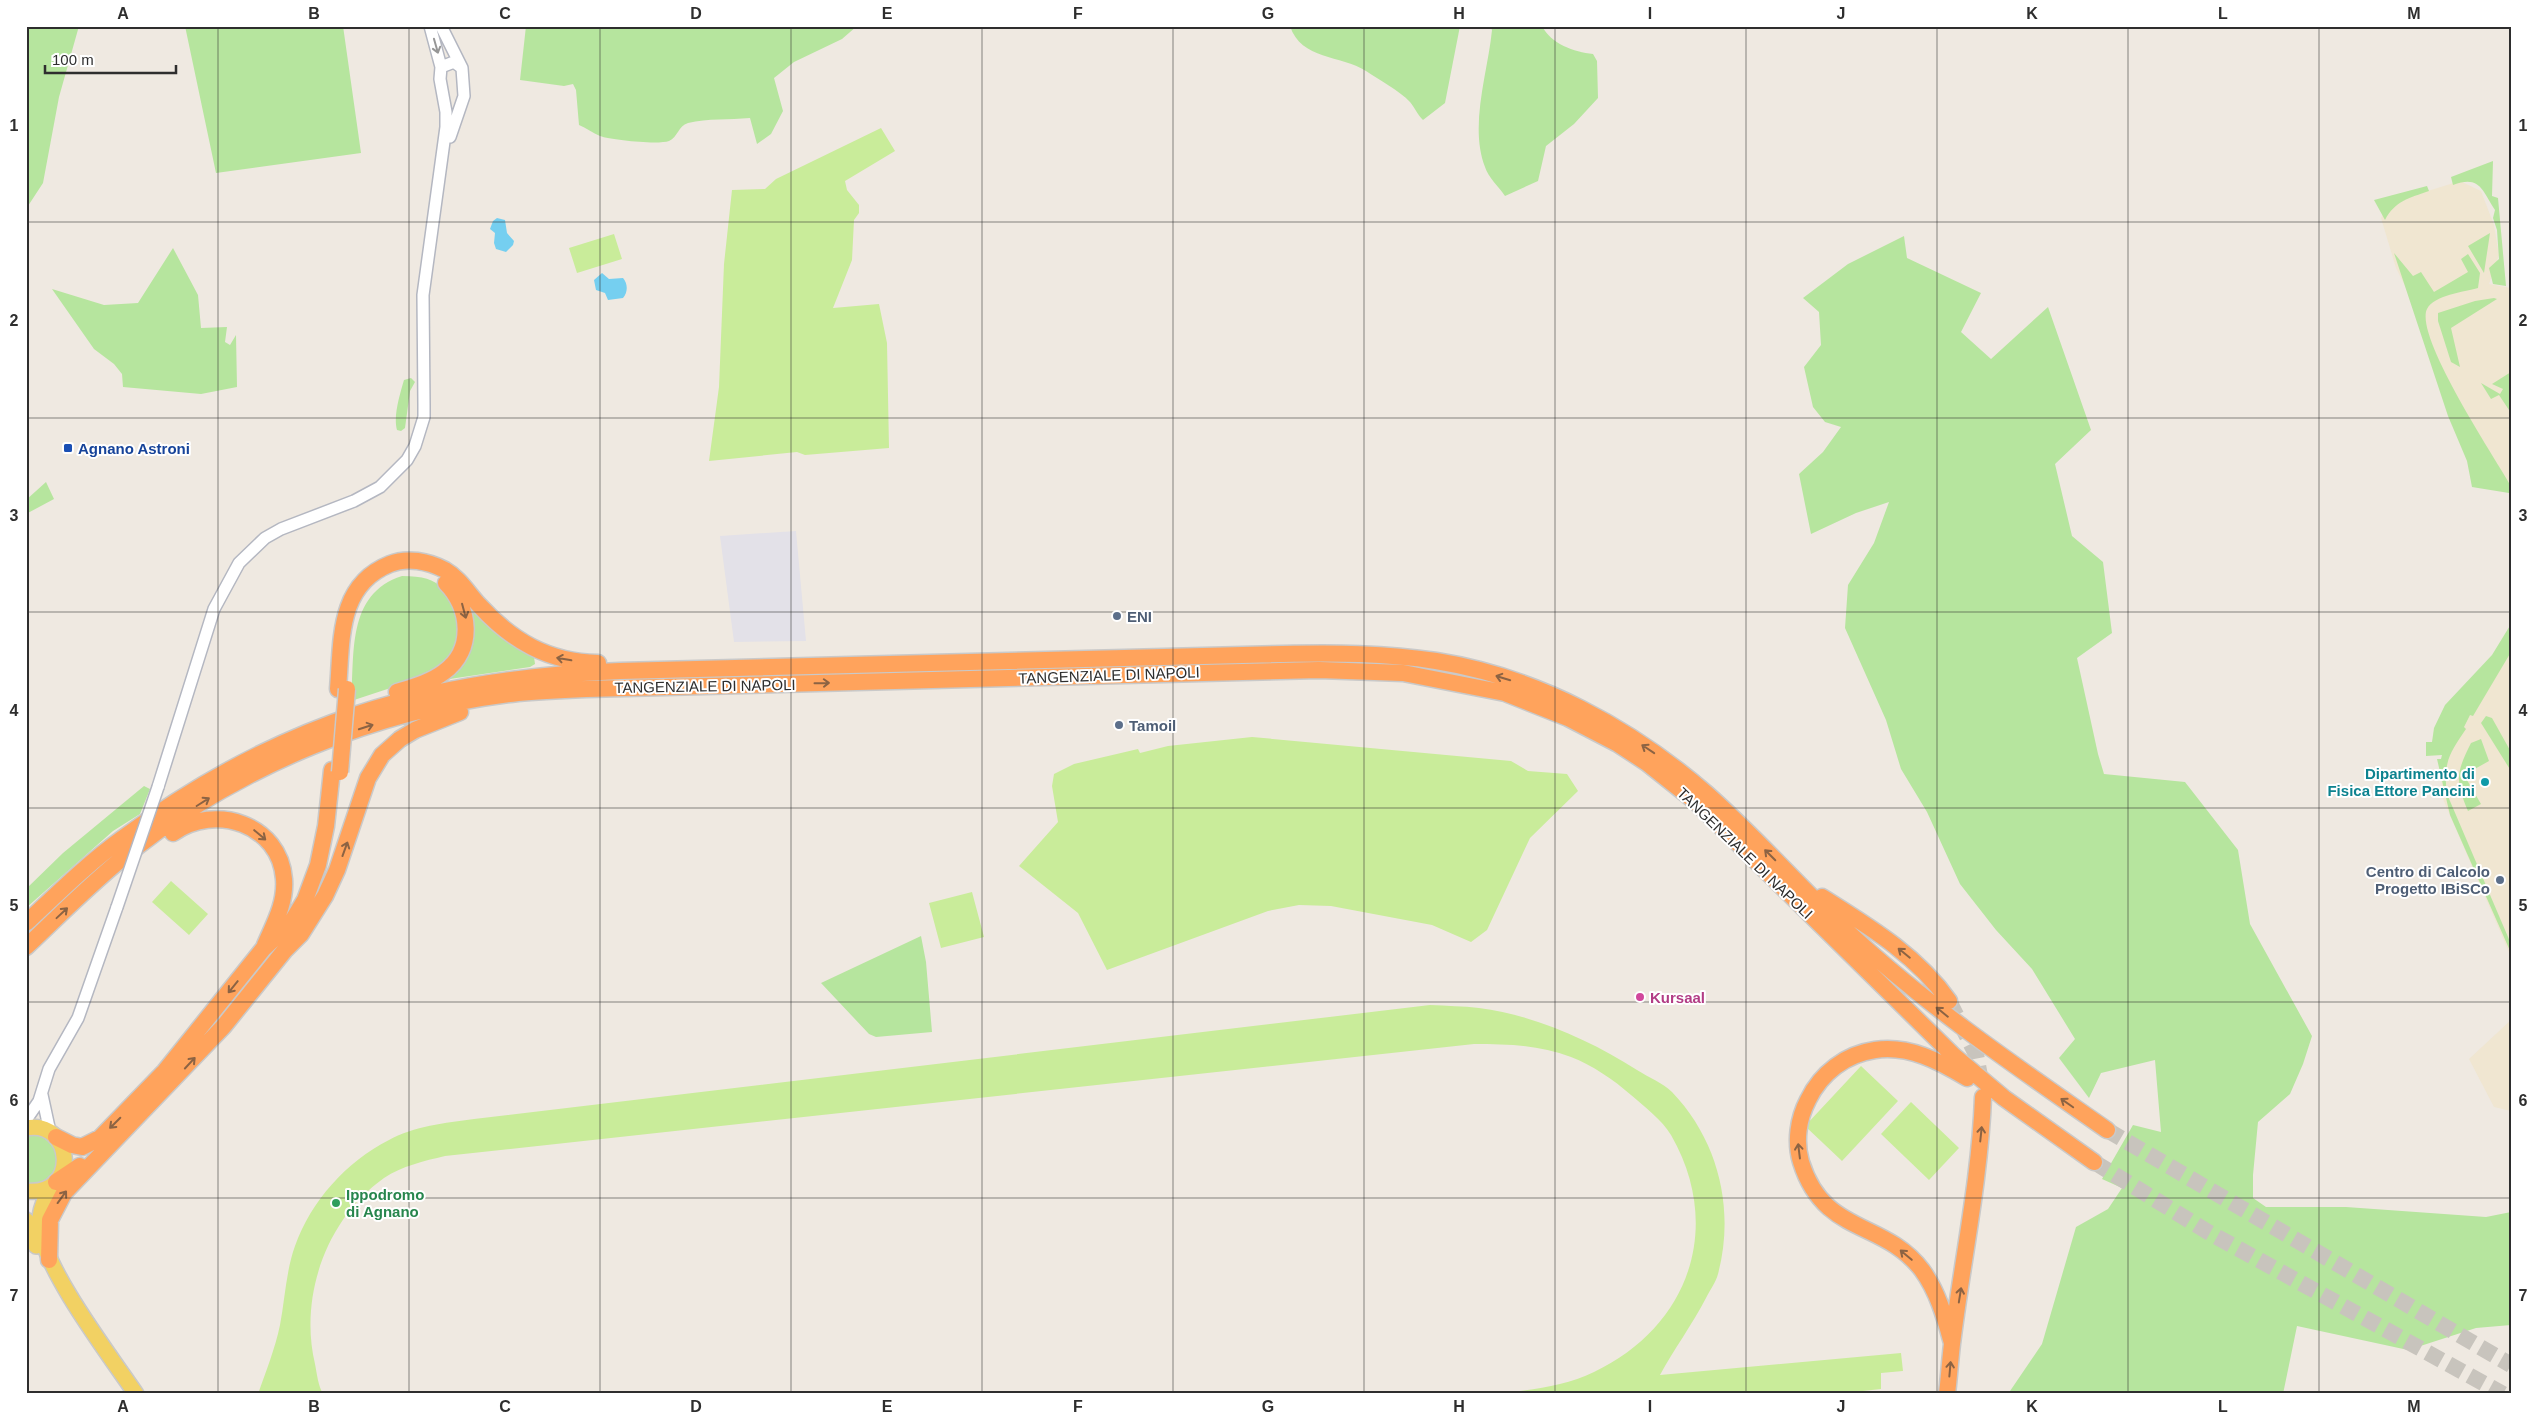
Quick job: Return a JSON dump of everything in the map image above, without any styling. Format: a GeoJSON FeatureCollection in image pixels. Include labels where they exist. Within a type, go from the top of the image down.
{"type":"FeatureCollection","features":[{"type":"Feature","properties":{"kind":"highway"},"geometry":{"type":"LineString","coordinates":[[285,950],[313,903],[324,874],[335,835],[336,771],[345,616],[356,590],[367,576],[395,562],[414,560],[431,563],[446,570],[460,582],[496,623],[513,637],[538,652],[551,657],[582,662],[623,663],[682,670]]}},
{"type":"Feature","properties":{"kind":"highway"},"geometry":{"type":"LineString","coordinates":[[300,734],[349,707],[426,682],[450,666],[464,644],[466,628],[463,606],[452,589],[435,576],[407,570],[380,578],[370,586],[354,618],[342,689]]}},
{"type":"Feature","properties":{"kind":"highway","name":"TANGENZIALE DI NAPOLI"},"geometry":{"type":"LineString","coordinates":[[26,923],[122,838],[207,781],[300,734],[395,701],[520,677],[578,673],[1344,653],[1406,658],[1464,667],[1560,697],[1635,740],[1671,765],[1708,795],[1852,936],[1942,1012],[1980,1042],[2108,1130]]}},
{"type":"Feature","properties":{"kind":"highway","name":"TANGENZIALE DI NAPOLI"},"geometry":{"type":"LineString","coordinates":[[26,947],[106,871],[162,828],[204,801],[300,750],[367,726],[456,703],[518,693],[586,689],[1319,670],[1404,673],[1505,694],[1568,718],[1618,744],[1696,802],[1954,1056],[2004,1098],[2094,1162]]}},
{"type":"Feature","properties":{"kind":"highway"},"geometry":{"type":"LineString","coordinates":[[49,1260],[49,1227],[56,1205],[80,1175],[223,1027],[285,950],[301,934],[325,896],[347,843],[368,778],[374,766],[390,747],[415,730],[448,716],[488,707],[544,700],[586,689]]}},
{"type":"Feature","properties":{"kind":"highway"},"geometry":{"type":"LineString","coordinates":[[53,1135],[72,1145],[82,1147],[100,1138],[166,1071],[263,949],[291,923],[310,885],[323,845],[336,771]]}},
{"type":"Feature","properties":{"kind":"highway"},"geometry":{"type":"LineString","coordinates":[[106,871],[149,850],[187,824],[219,818],[243,823],[269,843],[276,851],[283,868],[284,893],[281,907],[263,949]]}},
{"type":"Feature","properties":{"kind":"highway"},"geometry":{"type":"LineString","coordinates":[[1797,881],[1904,952],[1937,984],[1949,1001]]}},
{"type":"Feature","properties":{"kind":"highway"},"geometry":{"type":"LineString","coordinates":[[1952,1343],[1942,1308],[1917,1265],[1884,1239],[1836,1214],[1816,1196],[1803,1167],[1798,1147],[1800,1119],[1814,1088],[1836,1065],[1856,1054],[1884,1048],[1910,1051],[1952,1068],[2004,1098]]}},
{"type":"Feature","properties":{"kind":"highway"},"geometry":{"type":"LineString","coordinates":[[1947,1394],[1952,1343],[1974,1201],[1982,1129],[1983,1097]]}},
{"type":"Feature","properties":{"kind":"highway"},"geometry":{"type":"LineString","coordinates":[[53,1184],[107,1148]]}},
{"type":"Feature","properties":{"kind":"main road"},"geometry":{"type":"LineString","coordinates":[[26,1128],[41,1128],[53,1135],[65,1156],[64,1170],[53,1184],[41,1211],[39,1226],[49,1260],[136,1394]]}},
{"type":"Feature","properties":{"kind":"main road"},"geometry":{"type":"LineString","coordinates":[[26,1191],[42,1190],[53,1184]]}},
{"type":"Feature","properties":{"kind":"main road"},"geometry":{"type":"LineString","coordinates":[[26,1220],[43,1264],[127,1394]]}},
{"type":"Feature","properties":{"kind":"street"},"geometry":{"type":"LineString","coordinates":[[26,1120],[42,1094],[49,1069],[78,1018],[158,787],[214,609],[239,563],[250,550],[273,534],[354,501],[380,487],[407,460],[415,446],[424,417],[423,295],[445,151],[446,112],[440,80],[441,67],[430,26]]}},
{"type":"Feature","properties":{"kind":"street"},"geometry":{"type":"LineString","coordinates":[[441,26],[462,68],[462,98],[445,151]]}},
{"type":"Feature","properties":{"kind":"street"},"geometry":{"type":"LineString","coordinates":[[441,67],[454,62],[462,68]]}},
{"type":"Feature","properties":{"kind":"street"},"geometry":{"type":"LineString","coordinates":[[443,93],[453,100],[462,98]]}},
{"type":"Feature","properties":{"kind":"street"},"geometry":{"type":"LineString","coordinates":[[42,1094],[53,1135]]}},
{"type":"Feature","properties":{"kind":"shaded area"},"geometry":{"type":"Polygon","coordinates":[[[2460,181],[2481,191],[2494,225],[2499,255],[2489,284],[2511,288],[2511,491],[2438,373],[2412,300],[2396,268],[2381,218],[2389,203],[2460,181]]]}},
{"type":"Feature","properties":{"kind":"shaded area"},"geometry":{"type":"Polygon","coordinates":[[[796,531],[806,641],[734,642],[720,536],[796,531]]]}},
{"type":"Feature","properties":{"kind":"shaded area"},"geometry":{"type":"Polygon","coordinates":[[[2511,636],[2511,957],[2443,799],[2440,764],[2511,636]]]}},
{"type":"Feature","properties":{"kind":"shaded area"},"geometry":{"type":"Polygon","coordinates":[[[2511,1020],[2511,1111],[2494,1107],[2469,1059],[2511,1020]]]}},
{"type":"Feature","properties":{"kind":"green space"},"geometry":{"type":"Polygon","coordinates":[[[26,26],[79,26],[59,97],[43,183],[26,209],[26,26]]]}},
{"type":"Feature","properties":{"kind":"green space"},"geometry":{"type":"Polygon","coordinates":[[[185,26],[343,26],[361,153],[216,173],[185,26]]]}},
{"type":"Feature","properties":{"kind":"green space"},"geometry":{"type":"Polygon","coordinates":[[[526,26],[857,26],[842,39],[794,62],[774,78],[783,111],[771,134],[757,144],[750,118],[688,123],[672,139],[663,142],[624,140],[597,135],[579,125],[576,90],[573,84],[564,86],[520,80],[526,26]]]}},
{"type":"Feature","properties":{"kind":"green space"},"geometry":{"type":"Polygon","coordinates":[[[1290,26],[1460,26],[1445,103],[1423,120],[1410,102],[1395,89],[1356,66],[1312,51],[1295,37],[1290,26]]]}},
{"type":"Feature","properties":{"kind":"green space"},"geometry":{"type":"Polygon","coordinates":[[[1490,26],[1542,26],[1551,38],[1557,42],[1571,49],[1593,54],[1597,61],[1598,98],[1574,124],[1546,146],[1538,181],[1505,196],[1486,171],[1479,134],[1481,99],[1492,30],[1490,26]]]}},
{"type":"Feature","properties":{"kind":"green space"},"geometry":{"type":"Polygon","coordinates":[[[881,128],[895,151],[845,181],[847,190],[859,205],[859,213],[854,220],[852,260],[833,308],[879,304],[887,343],[889,448],[805,455],[797,452],[709,461],[719,387],[724,264],[732,190],[765,189],[776,179],[881,128]]]}},
{"type":"Feature","properties":{"kind":"green space"},"geometry":{"type":"Polygon","coordinates":[[[2493,161],[2492,196],[2498,198],[2506,286],[2493,284],[2489,268],[2499,259],[2497,230],[2493,218],[2495,210],[2483,191],[2475,183],[2462,182],[2453,185],[2451,177],[2493,161]]]}},
{"type":"Feature","properties":{"kind":"green space"},"geometry":{"type":"Polygon","coordinates":[[[2427,186],[2429,191],[2398,204],[2385,220],[2374,200],[2427,186]]]}},
{"type":"Feature","properties":{"kind":"green space"},"geometry":{"type":"Polygon","coordinates":[[[2490,233],[2484,273],[2468,246],[2490,233]]]}},
{"type":"Feature","properties":{"kind":"green space"},"geometry":{"type":"Polygon","coordinates":[[[614,234],[622,259],[577,273],[569,248],[614,234]]]}},
{"type":"Feature","properties":{"kind":"green space"},"geometry":{"type":"Polygon","coordinates":[[[1904,236],[1907,258],[1981,293],[1961,332],[1991,359],[2048,307],[2091,430],[2055,464],[2072,536],[2103,562],[2112,633],[2077,658],[2104,774],[2185,782],[2238,850],[2250,924],[2312,1036],[2303,1064],[2290,1094],[2258,1122],[2253,1175],[2253,1198],[2266,1207],[2346,1207],[2486,1217],[2511,1212],[2511,1325],[2476,1328],[2408,1350],[2297,1326],[2283,1394],[2008,1394],[2042,1344],[2076,1227],[2108,1209],[2122,1188],[2102,1179],[2133,1125],[2161,1132],[2155,1060],[2101,1073],[2089,1098],[2059,1058],[2075,1039],[2032,969],[1996,930],[1960,884],[1927,812],[1901,769],[1886,720],[1845,628],[1848,585],[1874,543],[1889,502],[1856,513],[1811,534],[1799,474],[1823,452],[1841,427],[1825,422],[1813,407],[1804,367],[1821,345],[1819,312],[1803,298],[1848,264],[1904,236]]]}},
{"type":"Feature","properties":{"kind":"green space"},"geometry":{"type":"Polygon","coordinates":[[[173,248],[198,295],[201,328],[227,327],[225,342],[230,345],[236,335],[237,387],[201,394],[123,387],[122,374],[114,364],[94,349],[52,289],[104,305],[138,303],[173,248]]]}},
{"type":"Feature","properties":{"kind":"green space"},"geometry":{"type":"Polygon","coordinates":[[[2394,253],[2413,276],[2421,272],[2434,292],[2468,272],[2461,259],[2468,254],[2480,273],[2478,288],[2443,297],[2431,304],[2427,309],[2426,323],[2432,344],[2444,369],[2474,425],[2511,486],[2511,495],[2509,493],[2472,487],[2467,461],[2448,416],[2394,253]]]}},
{"type":"Feature","properties":{"kind":"green space"},"geometry":{"type":"Polygon","coordinates":[[[2497,299],[2451,328],[2460,367],[2451,362],[2438,321],[2438,313],[2475,301],[2497,299]]]}},
{"type":"Feature","properties":{"kind":"green space"},"geometry":{"type":"Polygon","coordinates":[[[2511,372],[2511,413],[2499,395],[2491,399],[2481,383],[2500,394],[2503,389],[2492,384],[2511,372]]]}},
{"type":"Feature","properties":{"kind":"green space"},"geometry":{"type":"Polygon","coordinates":[[[411,378],[415,382],[410,391],[405,428],[401,431],[397,430],[396,424],[398,405],[404,380],[411,378]]]}},
{"type":"Feature","properties":{"kind":"green space"},"geometry":{"type":"Polygon","coordinates":[[[46,482],[54,499],[26,514],[26,500],[46,482]]]}},
{"type":"Feature","properties":{"kind":"green space"},"geometry":{"type":"Polygon","coordinates":[[[402,576],[427,579],[435,582],[447,594],[452,603],[462,624],[449,662],[433,674],[351,701],[354,646],[362,611],[371,597],[384,585],[402,576]]]}},
{"type":"Feature","properties":{"kind":"green space"},"geometry":{"type":"Polygon","coordinates":[[[467,600],[534,657],[535,664],[530,667],[443,680],[450,673],[467,600]]]}},
{"type":"Feature","properties":{"kind":"green space"},"geometry":{"type":"Polygon","coordinates":[[[2511,624],[2511,652],[2473,716],[2470,715],[2464,727],[2466,729],[2451,752],[2447,766],[2446,783],[2447,794],[2511,944],[2511,953],[2450,815],[2437,759],[2441,759],[2442,755],[2426,756],[2426,742],[2432,742],[2434,728],[2445,705],[2492,655],[2511,624]]]}},
{"type":"Feature","properties":{"kind":"green space"},"geometry":{"type":"Polygon","coordinates":[[[2486,716],[2492,718],[2511,752],[2511,771],[2481,723],[2486,716]]]}},
{"type":"Feature","properties":{"kind":"green space"},"geometry":{"type":"Polygon","coordinates":[[[1252,737],[1511,761],[1528,771],[1567,774],[1578,791],[1530,838],[1487,930],[1471,942],[1432,925],[1331,906],[1299,905],[1268,911],[1107,970],[1078,913],[1019,866],[1058,822],[1052,786],[1054,774],[1074,764],[1138,749],[1140,753],[1168,746],[1252,737]]]}},
{"type":"Feature","properties":{"kind":"green space"},"geometry":{"type":"Polygon","coordinates":[[[2481,739],[2489,761],[2464,775],[2481,804],[2468,811],[2459,784],[2460,770],[2471,743],[2481,739]]]}},
{"type":"Feature","properties":{"kind":"green space"},"geometry":{"type":"Polygon","coordinates":[[[144,786],[150,789],[140,814],[113,831],[26,908],[26,889],[63,853],[144,786]]]}},
{"type":"Feature","properties":{"kind":"green space"},"geometry":{"type":"Polygon","coordinates":[[[171,881],[208,914],[189,935],[152,902],[171,881]]]}},
{"type":"Feature","properties":{"kind":"green space"},"geometry":{"type":"Polygon","coordinates":[[[972,892],[984,937],[941,948],[929,903],[972,892]]]}},
{"type":"Feature","properties":{"kind":"green space"},"geometry":{"type":"Polygon","coordinates":[[[921,936],[926,962],[932,1032],[876,1037],[869,1034],[821,983],[921,936]]]}},
{"type":"Feature","properties":{"kind":"green space","name":"Ippodromo di Agnano"},"geometry":{"type":"Polygon","coordinates":[[[1430,1005],[1473,1007],[1500,1011],[1561,1030],[1619,1059],[1660,1083],[1672,1092],[1688,1111],[1712,1154],[1719,1177],[1725,1225],[1723,1250],[1714,1283],[1660,1375],[1901,1353],[1903,1371],[1881,1373],[1881,1389],[1836,1394],[1494,1394],[1545,1387],[1582,1377],[1627,1353],[1654,1329],[1674,1301],[1688,1271],[1695,1239],[1695,1205],[1687,1170],[1671,1135],[1653,1114],[1610,1078],[1579,1060],[1547,1050],[1511,1045],[1474,1044],[445,1156],[421,1162],[384,1178],[364,1195],[346,1215],[332,1237],[322,1261],[311,1312],[311,1338],[318,1379],[323,1394],[295,1394],[294,1392],[293,1394],[258,1394],[278,1334],[292,1256],[310,1214],[332,1184],[358,1160],[373,1149],[409,1131],[474,1119],[1430,1005]]]}},
{"type":"Feature","properties":{"kind":"green space"},"geometry":{"type":"Polygon","coordinates":[[[1861,1066],[1898,1101],[1842,1161],[1805,1126],[1861,1066]]]}},
{"type":"Feature","properties":{"kind":"green space"},"geometry":{"type":"Polygon","coordinates":[[[1911,1102],[1959,1148],[1929,1180],[1881,1134],[1911,1102]]]}},
{"type":"Feature","properties":{"kind":"green space"},"geometry":{"type":"Polygon","coordinates":[[[37,1135],[44,1138],[54,1149],[58,1163],[57,1170],[53,1177],[46,1182],[26,1185],[26,1136],[37,1135]]]}},
{"type":"Feature","properties":{"kind":"water"},"geometry":{"type":"Polygon","coordinates":[[[497,218],[505,220],[507,233],[514,241],[513,245],[506,252],[496,249],[494,243],[495,233],[490,229],[493,221],[497,218]]]}},
{"type":"Feature","properties":{"kind":"water"},"geometry":{"type":"Polygon","coordinates":[[[602,273],[609,279],[623,278],[627,288],[623,298],[608,300],[605,293],[596,290],[594,280],[602,273]]]}},
{"type":"Feature","properties":{"kind":"tunnel"},"geometry":{"type":"LineString","coordinates":[[1949,1001],[1976,1054],[1982,1087]]}},
{"type":"Feature","properties":{"kind":"tunnel"},"geometry":{"type":"LineString","coordinates":[[2107,1130],[2511,1365]]}},
{"type":"Feature","properties":{"kind":"tunnel"},"geometry":{"type":"LineString","coordinates":[[2094,1162],[2208,1232],[2503,1394]]}},
{"type":"Feature","properties":{"kind":"place","name":"Agnano Astroni"},"geometry":{"type":"Point","coordinates":[68,448]}},
{"type":"Feature","properties":{"kind":"place","name":"ENI"},"geometry":{"type":"Point","coordinates":[1117,616]}},
{"type":"Feature","properties":{"kind":"place","name":"Tamoil"},"geometry":{"type":"Point","coordinates":[1119,725]}},
{"type":"Feature","properties":{"kind":"place","name":"Dipartimento di Fisica Ettore Pancini"},"geometry":{"type":"Point","coordinates":[2485,782]}},
{"type":"Feature","properties":{"kind":"place","name":"Centro di Calcolo Progetto IBiSCo"},"geometry":{"type":"Point","coordinates":[2500,880]}},
{"type":"Feature","properties":{"kind":"place","name":"Kursaal"},"geometry":{"type":"Point","coordinates":[1640,997]}},
{"type":"Feature","properties":{"kind":"place","name":"Ippodromo di Agnano"},"geometry":{"type":"Point","coordinates":[336,1203]}}]}
